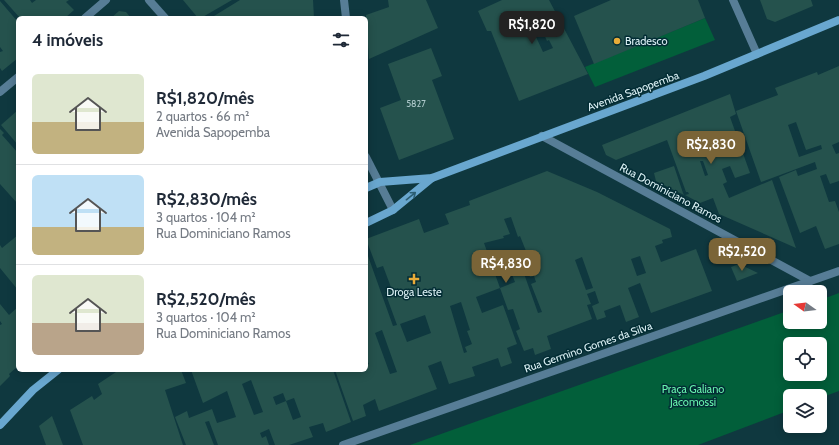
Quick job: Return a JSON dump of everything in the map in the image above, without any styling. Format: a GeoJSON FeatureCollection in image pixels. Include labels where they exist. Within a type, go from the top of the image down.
{"type":"FeatureCollection","features":[{"type":"Feature","properties":{"kind":"main road","name":"Avenida Sapopemba"},"geometry":{"type":"LineString","coordinates":[[368,187],[380,182],[432,178],[704,76],[839,20]]}},
{"type":"Feature","properties":{"kind":"main road","name":"Avenida Sapopemba"},"geometry":{"type":"LineString","coordinates":[[368,222],[393,210],[432,178]]}},
{"type":"Feature","properties":{"kind":"main road"},"geometry":{"type":"LineString","coordinates":[[0,425],[33,390],[56,372]]}},
{"type":"Feature","properties":{"kind":"street"},"geometry":{"type":"LineString","coordinates":[[87,16],[106,0]]}},
{"type":"Feature","properties":{"kind":"street"},"geometry":{"type":"LineString","coordinates":[[149,0],[163,16]]}},
{"type":"Feature","properties":{"kind":"street"},"geometry":{"type":"LineString","coordinates":[[344,0],[346,16]]}},
{"type":"Feature","properties":{"kind":"street"},"geometry":{"type":"LineString","coordinates":[[733,0],[757,54]]}},
{"type":"Feature","properties":{"kind":"street"},"geometry":{"type":"LineString","coordinates":[[0,92],[16,78]]}},
{"type":"Feature","properties":{"kind":"street","name":"Rua Dominiciano Ramos"},"geometry":{"type":"LineString","coordinates":[[542,136],[810,281]]}},
{"type":"Feature","properties":{"kind":"street"},"geometry":{"type":"LineString","coordinates":[[368,161],[393,210]]}},
{"type":"Feature","properties":{"kind":"street","name":"Rua Germino Gomes da Silva"},"geometry":{"type":"LineString","coordinates":[[343,445],[839,270]]}},
{"type":"Feature","properties":{"kind":"green space"},"geometry":{"type":"Polygon","coordinates":[[[705,18],[715,40],[595,87],[585,67],[705,18]]]}},
{"type":"Feature","properties":{"kind":"green space","name":"Praça Galiano Jacomossi"},"geometry":{"type":"Polygon","coordinates":[[[839,293],[839,391],[827,395],[827,389],[783,389],[783,413],[698,445],[410,445],[783,312],[783,329],[827,329],[827,297],[839,293]]]}},
{"type":"Feature","properties":{"kind":"building"},"geometry":{"type":"Polygon","coordinates":[[[4,0],[30,0],[32,3],[36,0],[69,0],[66,2],[74,10],[67,16],[18,16],[4,0]]]}},
{"type":"Feature","properties":{"kind":"building"},"geometry":{"type":"Polygon","coordinates":[[[183,0],[232,0],[204,16],[196,16],[183,0]]]}},
{"type":"Feature","properties":{"kind":"building"},"geometry":{"type":"Polygon","coordinates":[[[240,0],[313,0],[314,16],[214,16],[240,0]]]}},
{"type":"Feature","properties":{"kind":"building"},"geometry":{"type":"Polygon","coordinates":[[[388,0],[426,0],[438,28],[369,59],[368,16],[366,15],[389,7],[388,0]]]}},
{"type":"Feature","properties":{"kind":"building"},"geometry":{"type":"Polygon","coordinates":[[[502,0],[549,0],[588,74],[519,101],[491,31],[487,31],[478,11],[502,0]],[[539,23],[531,26],[543,52],[553,48],[549,40],[547,41],[539,23]]]}},
{"type":"Feature","properties":{"kind":"building","name":"Bradesco"},"geometry":{"type":"Polygon","coordinates":[[[611,0],[698,0],[705,18],[594,64],[574,16],[611,0]]]}},
{"type":"Feature","properties":{"kind":"building"},"geometry":{"type":"Polygon","coordinates":[[[760,0],[811,0],[813,6],[775,22],[767,19],[760,0]]]}},
{"type":"Feature","properties":{"kind":"building"},"geometry":{"type":"Polygon","coordinates":[[[0,1],[16,20],[16,60],[2,71],[0,68],[0,52],[3,51],[0,47],[0,1]]]}},
{"type":"Feature","properties":{"kind":"building"},"geometry":{"type":"Polygon","coordinates":[[[119,11],[126,12],[129,16],[113,16],[119,11]]]}},
{"type":"Feature","properties":{"kind":"building"},"geometry":{"type":"Polygon","coordinates":[[[431,48],[442,76],[432,80],[454,139],[399,160],[380,108],[401,100],[388,64],[431,48]]]}},
{"type":"Feature","properties":{"kind":"building"},"geometry":{"type":"Polygon","coordinates":[[[839,66],[839,142],[832,145],[836,154],[839,153],[839,181],[830,184],[826,174],[820,176],[829,202],[835,201],[839,212],[839,244],[825,249],[816,226],[800,233],[779,177],[796,170],[798,176],[817,169],[815,162],[761,182],[736,111],[778,95],[775,88],[817,72],[818,75],[839,66]],[[796,122],[788,125],[799,157],[822,149],[821,145],[806,150],[796,122]]]}},
{"type":"Feature","properties":{"kind":"building"},"geometry":{"type":"Polygon","coordinates":[[[730,94],[736,114],[730,117],[750,173],[735,178],[730,166],[722,169],[727,182],[723,184],[729,198],[772,180],[796,248],[719,214],[713,198],[700,203],[685,195],[689,194],[686,192],[667,140],[616,160],[606,155],[602,145],[730,94]],[[700,161],[705,176],[708,175],[703,161],[700,161]]]}},
{"type":"Feature","properties":{"kind":"building"},"geometry":{"type":"Polygon","coordinates":[[[16,112],[16,143],[1,125],[16,112]]]}},
{"type":"Feature","properties":{"kind":"building"},"geometry":{"type":"Polygon","coordinates":[[[0,129],[4,133],[2,135],[16,151],[16,202],[0,184],[0,129]]]}},
{"type":"Feature","properties":{"kind":"building"},"geometry":{"type":"Polygon","coordinates":[[[674,166],[684,195],[656,181],[654,173],[674,166]]]}},
{"type":"Feature","properties":{"kind":"building"},"geometry":{"type":"Polygon","coordinates":[[[547,171],[597,192],[670,229],[672,237],[662,240],[663,243],[655,246],[661,262],[696,249],[712,291],[651,313],[640,283],[628,288],[639,317],[626,322],[620,305],[604,311],[606,317],[597,320],[592,306],[599,303],[595,291],[587,294],[591,304],[587,305],[592,319],[547,336],[551,349],[535,355],[533,348],[524,351],[516,331],[520,329],[513,309],[508,310],[500,288],[476,297],[482,313],[503,305],[517,344],[507,348],[512,363],[501,367],[498,358],[472,367],[475,376],[449,384],[441,361],[428,366],[437,389],[379,411],[375,399],[363,405],[366,416],[353,421],[336,372],[368,372],[368,256],[393,326],[397,325],[385,292],[392,290],[383,266],[377,268],[368,244],[368,238],[419,219],[424,233],[449,224],[445,214],[470,205],[469,201],[547,171]],[[511,217],[504,219],[510,234],[503,236],[504,238],[484,243],[500,288],[515,282],[511,272],[522,268],[538,313],[542,312],[531,284],[536,282],[534,276],[530,277],[525,263],[530,261],[520,236],[518,237],[511,217]],[[640,256],[631,259],[637,276],[646,273],[640,256]],[[582,257],[575,260],[586,290],[593,288],[582,257]],[[461,302],[450,306],[464,353],[467,352],[465,347],[472,344],[467,331],[470,330],[461,302]],[[425,315],[400,324],[407,342],[431,333],[425,315]],[[382,330],[375,333],[390,374],[397,372],[382,330]]]}},
{"type":"Feature","properties":{"kind":"building"},"geometry":{"type":"Polygon","coordinates":[[[16,237],[16,288],[0,268],[0,245],[2,248],[16,237]]]}},
{"type":"Feature","properties":{"kind":"building"},"geometry":{"type":"Polygon","coordinates":[[[739,264],[758,273],[737,281],[731,267],[739,264]]]}},
{"type":"Feature","properties":{"kind":"building"},"geometry":{"type":"Polygon","coordinates":[[[0,304],[9,315],[16,309],[16,368],[0,386],[0,325],[2,324],[0,321],[0,304]]]}},
{"type":"Feature","properties":{"kind":"building"},"geometry":{"type":"Polygon","coordinates":[[[116,372],[182,372],[186,383],[165,390],[183,445],[83,445],[70,410],[92,396],[94,400],[102,394],[98,384],[116,372]]]}},
{"type":"Feature","properties":{"kind":"building"},"geometry":{"type":"Polygon","coordinates":[[[192,372],[334,372],[351,422],[326,432],[323,423],[309,427],[313,437],[289,445],[275,445],[269,429],[260,433],[262,438],[266,436],[269,445],[218,445],[209,421],[205,422],[214,445],[186,445],[175,417],[187,411],[189,418],[212,409],[217,423],[236,417],[227,391],[203,403],[192,372]],[[251,380],[242,384],[254,415],[263,412],[251,380]],[[283,393],[273,397],[276,405],[286,401],[283,393]],[[294,398],[286,401],[293,420],[301,417],[294,398]]]}},
{"type":"Feature","properties":{"kind":"building"},"geometry":{"type":"Polygon","coordinates":[[[52,416],[63,445],[46,445],[39,426],[52,416]]]}},
{"type":"Feature","properties":{"kind":"place","name":"Bradesco"},"geometry":{"type":"Point","coordinates":[617,41]}},
{"type":"Feature","properties":{"kind":"place","name":"Droga Leste"},"geometry":{"type":"Point","coordinates":[414,279]}}]}
